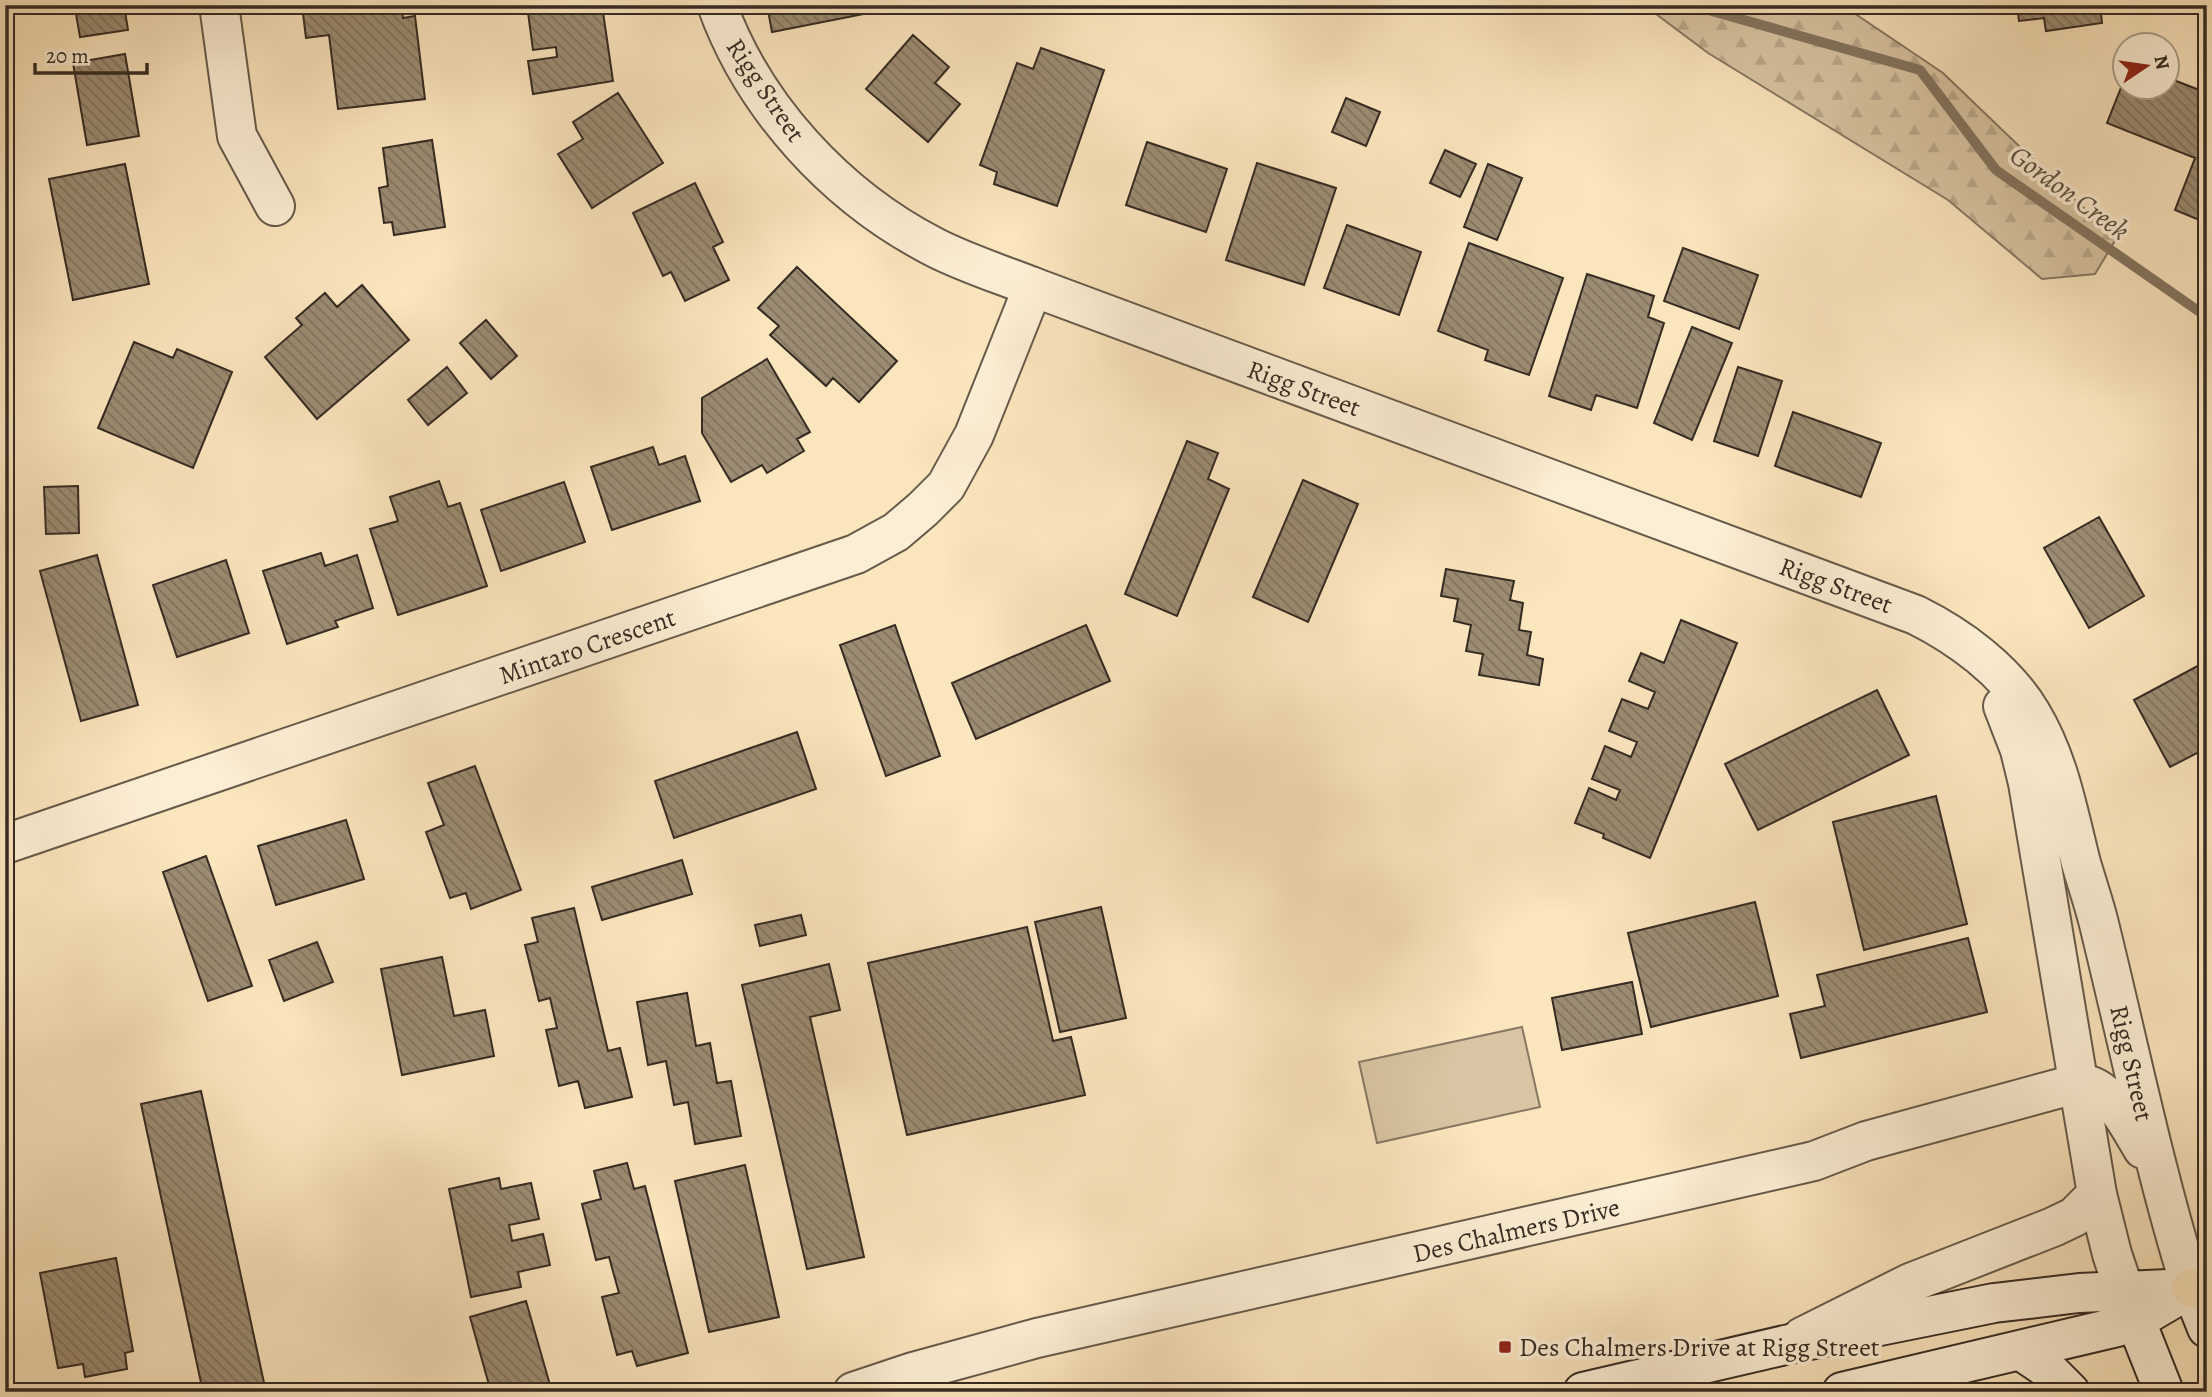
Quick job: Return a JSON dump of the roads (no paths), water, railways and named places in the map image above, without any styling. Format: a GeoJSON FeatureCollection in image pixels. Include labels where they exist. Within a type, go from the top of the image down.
{"type":"FeatureCollection","features":[{"type":"Feature","properties":{"kind":"street"},"geometry":{"type":"LineString","coordinates":[[219,5],[237,136],[275,206]]}},
{"type":"Feature","properties":{"kind":"street","name":"Rigg Street"},"geometry":{"type":"LineString","coordinates":[[717,5],[727,32],[755,82],[789,131],[826,170],[874,210],[934,247],[1033,287],[1916,615],[1943,629],[2015,690],[2036,721],[2059,776],[2057,841],[2079,1083],[2097,1194],[2112,1254],[2164,1392]]}},
{"type":"Feature","properties":{"kind":"street","name":"Mintaro Crescent"},"geometry":{"type":"LineString","coordinates":[[5,844],[856,554],[896,532],[946,486],[974,435],[1033,287]]}},
{"type":"Feature","properties":{"kind":"street","name":"Rigg Street"},"geometry":{"type":"LineString","coordinates":[[2057,841],[2098,920],[2157,1170],[2199,1289],[2207,1328]]}},
{"type":"Feature","properties":{"kind":"street"},"geometry":{"type":"LineString","coordinates":[[2079,1083],[2091,1085],[2106,1095],[2157,1170]]}},
{"type":"Feature","properties":{"kind":"street","name":"Des Chalmers Drive"},"geometry":{"type":"LineString","coordinates":[[853,1392],[952,1377],[1037,1338],[1814,1161],[1866,1141],[2079,1083]]}},
{"type":"Feature","properties":{"kind":"street"},"geometry":{"type":"LineString","coordinates":[[1785,1345],[1910,1283],[2074,1217],[2097,1194]]}},
{"type":"Feature","properties":{"kind":"street"},"geometry":{"type":"LineString","coordinates":[[1583,1392],[1785,1345],[1994,1303],[2035,1297],[2130,1305],[2199,1289]]}},
{"type":"Feature","properties":{"kind":"street"},"geometry":{"type":"LineString","coordinates":[[1842,1392],[2090,1334],[2130,1305]]}},
{"type":"Feature","properties":{"kind":"street"},"geometry":{"type":"LineString","coordinates":[[2020,1350],[2045,1367],[2070,1392]]}},
{"type":"Feature","properties":{"kind":"waterway","name":"Gordon Creek"},"geometry":{"type":"LineString","coordinates":[[1691,5],[1920,70],[1996,170],[2207,317]]}},
{"type":"Feature","properties":{"kind":"place","name":"Des Chalmers Drive at Rigg Street"},"geometry":{"type":"Point","coordinates":[1505,1347]}}]}
